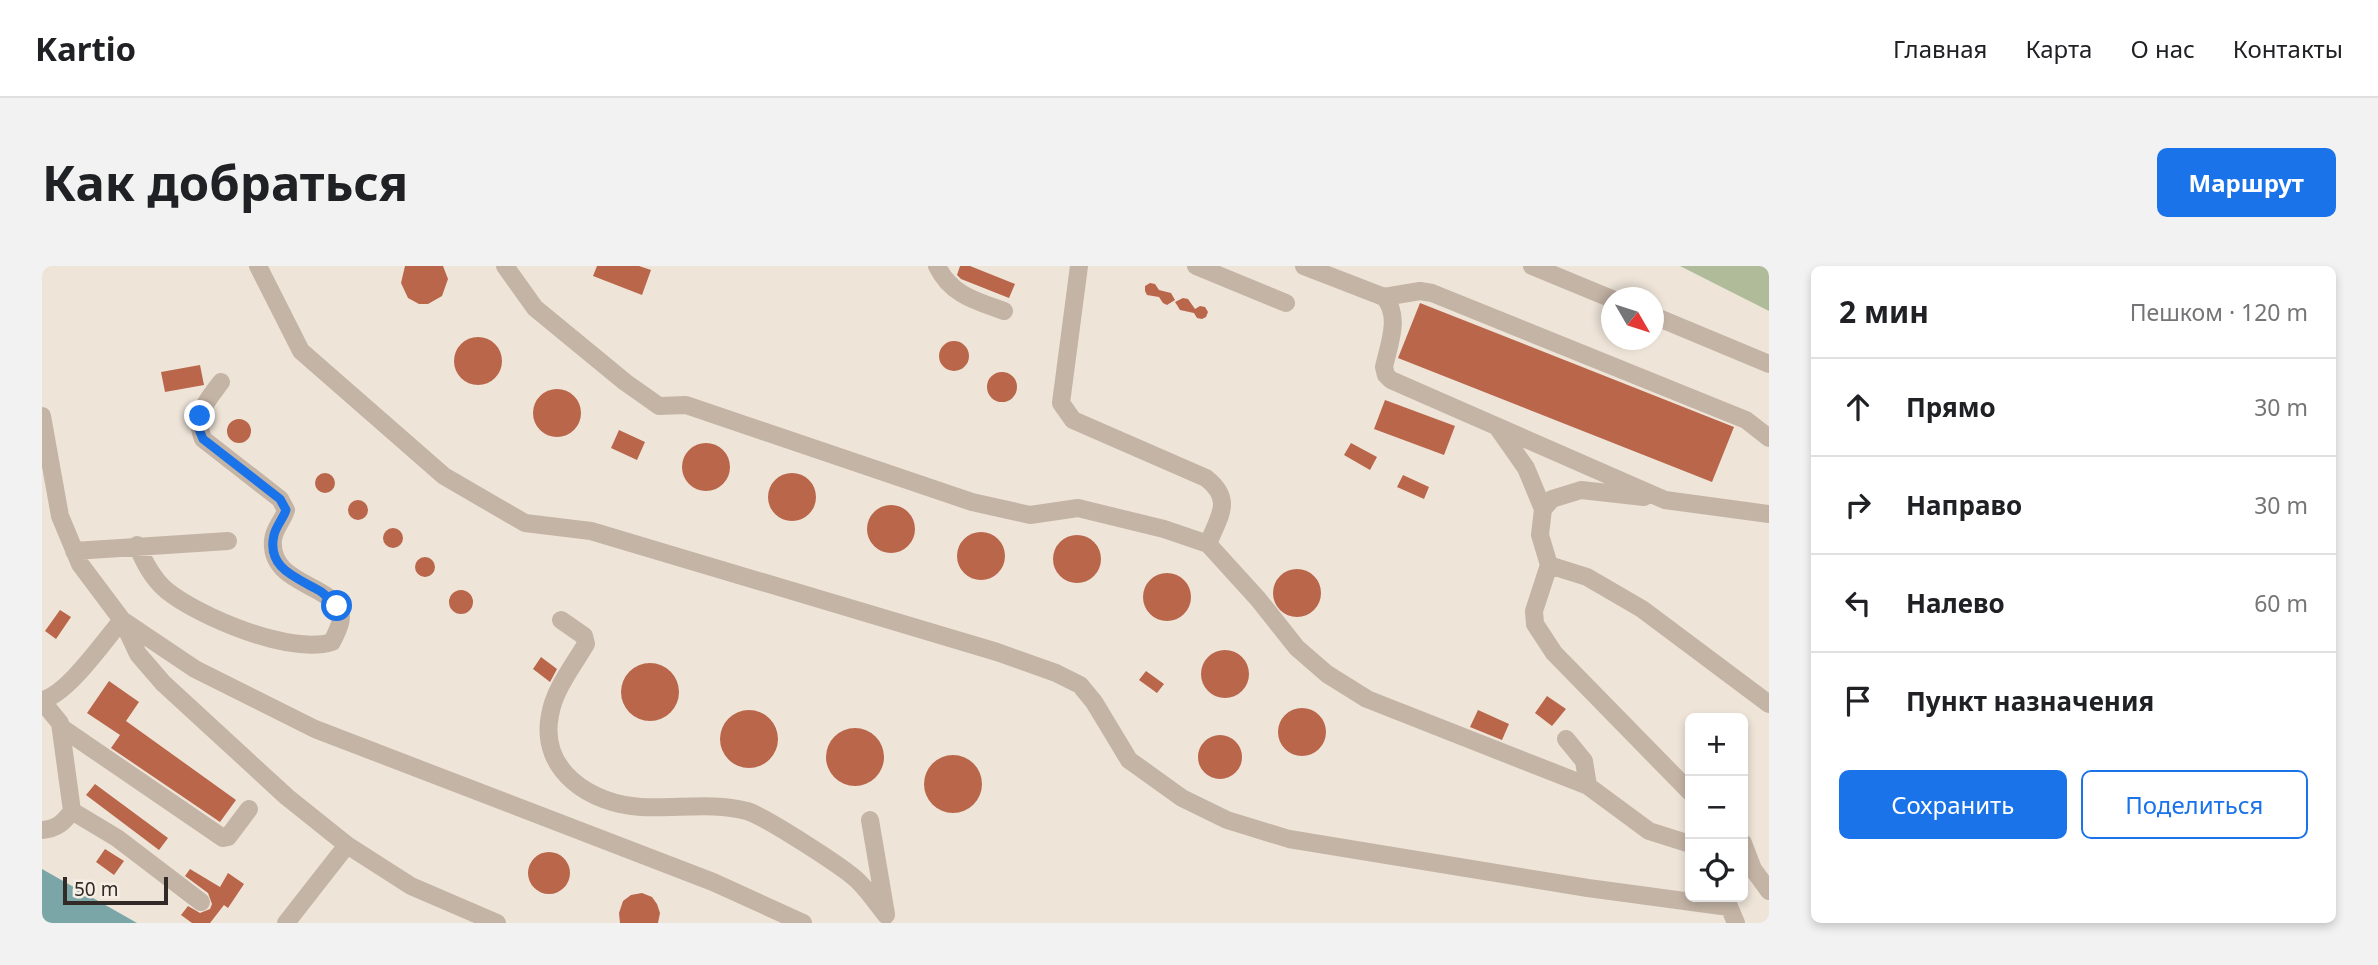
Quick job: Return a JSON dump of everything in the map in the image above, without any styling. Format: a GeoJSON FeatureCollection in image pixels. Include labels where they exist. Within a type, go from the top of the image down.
{"type":"FeatureCollection","features":[{"type":"Feature","properties":{"kind":"street"},"geometry":{"type":"LineString","coordinates":[[258,266],[301,351],[444,476],[525,523],[591,531],[984,648],[1056,673],[1080,685],[1087,693],[1129,760],[1182,798],[1227,820],[1289,839],[1730,909]]}},
{"type":"Feature","properties":{"kind":"street"},"geometry":{"type":"LineString","coordinates":[[505,266],[535,308],[625,383],[659,406],[686,405],[972,502],[1030,515],[1078,508],[1164,528],[1208,544],[1258,598],[1297,648],[1327,674],[1367,699],[1588,786],[1649,831],[1685,842]]}},
{"type":"Feature","properties":{"kind":"street"},"geometry":{"type":"LineString","coordinates":[[937,266],[945,282],[957,292],[1004,311]]}},
{"type":"Feature","properties":{"kind":"street"},"geometry":{"type":"LineString","coordinates":[[1079,266],[1061,403],[1073,419],[1206,478],[1218,488],[1223,505],[1208,544]]}},
{"type":"Feature","properties":{"kind":"street"},"geometry":{"type":"LineString","coordinates":[[1196,266],[1286,303]]}},
{"type":"Feature","properties":{"kind":"street"},"geometry":{"type":"LineString","coordinates":[[1304,266],[1384,297],[1391,305],[1394,316],[1384,367],[1391,380],[1665,500]]}},
{"type":"Feature","properties":{"kind":"street"},"geometry":{"type":"LineString","coordinates":[[1532,266],[1601,294]]}},
{"type":"Feature","properties":{"kind":"street"},"geometry":{"type":"LineString","coordinates":[[1384,297],[1420,291],[1432,293],[1746,420],[1769,438]]}},
{"type":"Feature","properties":{"kind":"street"},"geometry":{"type":"LineString","coordinates":[[1664,320],[1769,364]]}},
{"type":"Feature","properties":{"kind":"street"},"geometry":{"type":"LineString","coordinates":[[137,545],[147,568],[166,590],[223,624],[291,644],[318,647],[332,642],[338,631],[341,617],[337,606],[321,592],[290,576],[279,564],[274,552],[273,538],[286,510],[280,499],[203,439],[198,427],[200,416],[206,402],[221,382]]}},
{"type":"Feature","properties":{"kind":"street"},"geometry":{"type":"LineString","coordinates":[[43,425],[60,516],[80,565],[122,620],[138,654],[163,683],[286,797],[347,845],[411,886],[497,923]]}},
{"type":"Feature","properties":{"kind":"street"},"geometry":{"type":"LineString","coordinates":[[1499,428],[1526,468],[1543,509],[1540,535],[1549,565],[1534,611],[1535,624],[1543,640],[1685,787]]}},
{"type":"Feature","properties":{"kind":"street"},"geometry":{"type":"LineString","coordinates":[[1543,509],[1552,499],[1581,490],[1769,514]]}},
{"type":"Feature","properties":{"kind":"street"},"geometry":{"type":"LineString","coordinates":[[74,551],[228,541]]}},
{"type":"Feature","properties":{"kind":"street"},"geometry":{"type":"LineString","coordinates":[[1549,565],[1587,577],[1642,609],[1769,704]]}},
{"type":"Feature","properties":{"kind":"street"},"geometry":{"type":"LineString","coordinates":[[42,830],[52,829],[65,821],[72,811],[62,728],[57,717],[42,700],[51,698],[65,687],[122,620]]}},
{"type":"Feature","properties":{"kind":"street"},"geometry":{"type":"LineString","coordinates":[[122,620],[195,669],[315,729],[713,882],[803,923]]}},
{"type":"Feature","properties":{"kind":"street"},"geometry":{"type":"LineString","coordinates":[[561,620],[584,636],[586,644],[555,698],[549,715],[552,751],[564,775],[601,799],[622,805],[699,806],[749,811],[858,880],[888,919]]}},
{"type":"Feature","properties":{"kind":"street"},"geometry":{"type":"LineString","coordinates":[[62,728],[223,838],[228,837],[249,808]]}},
{"type":"Feature","properties":{"kind":"street"},"geometry":{"type":"LineString","coordinates":[[1566,739],[1584,761],[1588,786]]}},
{"type":"Feature","properties":{"kind":"street"},"geometry":{"type":"LineString","coordinates":[[72,811],[117,838],[201,902]]}},
{"type":"Feature","properties":{"kind":"street"},"geometry":{"type":"LineString","coordinates":[[870,820],[888,919]]}},
{"type":"Feature","properties":{"kind":"street"},"geometry":{"type":"LineString","coordinates":[[286,923],[347,845]]}},
{"type":"Feature","properties":{"kind":"street"},"geometry":{"type":"LineString","coordinates":[[1748,856],[1753,869],[1769,891]]}},
{"type":"Feature","properties":{"kind":"green space"},"geometry":{"type":"Polygon","coordinates":[[[1680,266],[1769,266],[1769,311],[1680,266]]]}},
{"type":"Feature","properties":{"kind":"water"},"geometry":{"type":"Polygon","coordinates":[[[42,869],[137,923],[42,923],[42,869]]]}},
{"type":"Feature","properties":{"kind":"building"},"geometry":{"type":"Polygon","coordinates":[[[405,266],[443,266],[448,279],[442,296],[428,304],[419,304],[408,298],[401,283],[405,266]]]}},
{"type":"Feature","properties":{"kind":"building"},"geometry":{"type":"Polygon","coordinates":[[[597,266],[639,266],[651,270],[642,295],[593,276],[597,266]]]}},
{"type":"Feature","properties":{"kind":"building"},"geometry":{"type":"Polygon","coordinates":[[[960,266],[970,266],[1015,284],[1009,298],[961,279],[957,275],[960,266]]]}},
{"type":"Feature","properties":{"kind":"building"},"geometry":{"type":"Polygon","coordinates":[[[1155,284],[1159,290],[1171,293],[1175,300],[1167,305],[1159,297],[1147,295],[1145,286],[1155,284]]]}},
{"type":"Feature","properties":{"kind":"building"},"geometry":{"type":"Polygon","coordinates":[[[1188,299],[1195,309],[1205,307],[1208,312],[1206,317],[1197,318],[1194,313],[1180,310],[1175,302],[1188,299]]]}},
{"type":"Feature","properties":{"kind":"building"},"geometry":{"type":"Polygon","coordinates":[[[1420,303],[1734,427],[1712,482],[1398,358],[1420,303]]]}},
{"type":"Feature","properties":{"kind":"building"},"geometry":{"type":"Polygon","coordinates":[[[478,337],[495,344],[502,361],[495,378],[478,385],[461,378],[454,361],[461,344],[478,337]]]}},
{"type":"Feature","properties":{"kind":"building"},"geometry":{"type":"Polygon","coordinates":[[[954,341],[965,345],[969,356],[965,367],[954,371],[943,367],[939,356],[943,345],[954,341]]]}},
{"type":"Feature","properties":{"kind":"building"},"geometry":{"type":"Polygon","coordinates":[[[200,365],[204,385],[165,392],[161,372],[200,365]]]}},
{"type":"Feature","properties":{"kind":"building"},"geometry":{"type":"Polygon","coordinates":[[[1002,372],[1008,373],[1016,381],[1016,393],[1008,401],[1002,402],[996,401],[988,393],[987,387],[988,381],[996,373],[1002,372]]]}},
{"type":"Feature","properties":{"kind":"building"},"geometry":{"type":"Polygon","coordinates":[[[557,389],[574,396],[581,413],[574,430],[557,437],[540,430],[533,413],[540,396],[557,389]]]}},
{"type":"Feature","properties":{"kind":"building"},"geometry":{"type":"Polygon","coordinates":[[[1385,400],[1455,426],[1444,455],[1374,429],[1385,400]]]}},
{"type":"Feature","properties":{"kind":"building"},"geometry":{"type":"Polygon","coordinates":[[[239,419],[248,422],[251,431],[248,440],[239,443],[230,440],[227,431],[230,422],[239,419]]]}},
{"type":"Feature","properties":{"kind":"building"},"geometry":{"type":"Polygon","coordinates":[[[619,430],[645,442],[637,460],[611,448],[619,430]]]}},
{"type":"Feature","properties":{"kind":"building"},"geometry":{"type":"Polygon","coordinates":[[[706,443],[723,450],[730,467],[723,484],[706,491],[689,484],[682,467],[689,450],[706,443]]]}},
{"type":"Feature","properties":{"kind":"building"},"geometry":{"type":"Polygon","coordinates":[[[1351,443],[1377,457],[1370,470],[1344,455],[1351,443]]]}},
{"type":"Feature","properties":{"kind":"building"},"geometry":{"type":"Polygon","coordinates":[[[325,473],[332,476],[335,483],[332,490],[325,493],[318,490],[315,483],[318,476],[325,473]]]}},
{"type":"Feature","properties":{"kind":"building"},"geometry":{"type":"Polygon","coordinates":[[[792,473],[809,480],[816,497],[809,514],[792,521],[775,514],[768,497],[775,480],[792,473]]]}},
{"type":"Feature","properties":{"kind":"building"},"geometry":{"type":"Polygon","coordinates":[[[1403,475],[1429,487],[1424,499],[1397,487],[1403,475]]]}},
{"type":"Feature","properties":{"kind":"building"},"geometry":{"type":"Polygon","coordinates":[[[358,500],[365,503],[368,510],[365,517],[358,520],[351,517],[348,510],[351,503],[358,500]]]}},
{"type":"Feature","properties":{"kind":"building"},"geometry":{"type":"Polygon","coordinates":[[[891,505],[908,512],[915,529],[908,546],[891,553],[874,546],[867,529],[874,512],[891,505]]]}},
{"type":"Feature","properties":{"kind":"building"},"geometry":{"type":"Polygon","coordinates":[[[393,528],[400,531],[403,538],[400,545],[393,548],[386,545],[383,538],[386,531],[393,528]]]}},
{"type":"Feature","properties":{"kind":"building"},"geometry":{"type":"Polygon","coordinates":[[[981,532],[998,539],[1005,556],[998,573],[981,580],[964,573],[957,556],[964,539],[981,532]]]}},
{"type":"Feature","properties":{"kind":"building"},"geometry":{"type":"Polygon","coordinates":[[[1077,535],[1094,542],[1101,559],[1094,576],[1077,583],[1060,576],[1053,559],[1060,542],[1077,535]]]}},
{"type":"Feature","properties":{"kind":"building"},"geometry":{"type":"Polygon","coordinates":[[[425,557],[432,560],[435,567],[432,574],[425,577],[418,574],[415,567],[418,560],[425,557]]]}},
{"type":"Feature","properties":{"kind":"building"},"geometry":{"type":"Polygon","coordinates":[[[1297,569],[1314,576],[1321,593],[1314,610],[1297,617],[1280,610],[1273,593],[1280,576],[1297,569]]]}},
{"type":"Feature","properties":{"kind":"building"},"geometry":{"type":"Polygon","coordinates":[[[1167,573],[1184,580],[1191,597],[1184,614],[1167,621],[1150,614],[1143,597],[1150,580],[1167,573]]]}},
{"type":"Feature","properties":{"kind":"building"},"geometry":{"type":"Polygon","coordinates":[[[461,590],[470,593],[473,602],[470,611],[461,614],[452,611],[449,602],[452,593],[461,590]]]}},
{"type":"Feature","properties":{"kind":"building"},"geometry":{"type":"Polygon","coordinates":[[[60,610],[71,617],[56,639],[45,631],[60,610]]]}},
{"type":"Feature","properties":{"kind":"building"},"geometry":{"type":"Polygon","coordinates":[[[1225,650],[1242,657],[1249,674],[1242,691],[1225,698],[1208,691],[1201,674],[1208,657],[1225,650]]]}},
{"type":"Feature","properties":{"kind":"building"},"geometry":{"type":"Polygon","coordinates":[[[541,657],[557,669],[550,682],[533,669],[541,657]]]}},
{"type":"Feature","properties":{"kind":"building"},"geometry":{"type":"Polygon","coordinates":[[[650,663],[661,665],[674,676],[679,692],[677,703],[666,716],[650,721],[639,719],[626,708],[621,692],[623,681],[634,668],[650,663]]]}},
{"type":"Feature","properties":{"kind":"building"},"geometry":{"type":"Polygon","coordinates":[[[1146,671],[1164,684],[1157,693],[1139,680],[1146,671]]]}},
{"type":"Feature","properties":{"kind":"building"},"geometry":{"type":"Polygon","coordinates":[[[109,681],[139,702],[126,721],[236,800],[220,822],[111,748],[120,735],[87,713],[109,681]]]}},
{"type":"Feature","properties":{"kind":"building"},"geometry":{"type":"Polygon","coordinates":[[[1547,696],[1566,709],[1552,726],[1535,713],[1547,696]]]}},
{"type":"Feature","properties":{"kind":"building"},"geometry":{"type":"Polygon","coordinates":[[[1302,708],[1319,715],[1326,732],[1319,749],[1302,756],[1285,749],[1278,732],[1285,715],[1302,708]]]}},
{"type":"Feature","properties":{"kind":"building"},"geometry":{"type":"Polygon","coordinates":[[[749,710],[760,712],[773,723],[778,739],[776,750],[765,763],[749,768],[738,766],[725,755],[720,739],[722,728],[733,715],[749,710]]]}},
{"type":"Feature","properties":{"kind":"building"},"geometry":{"type":"Polygon","coordinates":[[[1478,710],[1509,724],[1502,740],[1470,727],[1478,710]]]}},
{"type":"Feature","properties":{"kind":"building"},"geometry":{"type":"Polygon","coordinates":[[[855,728],[866,730],[879,741],[884,757],[882,768],[871,781],[855,786],[844,784],[831,773],[826,757],[828,746],[839,733],[855,728]]]}},
{"type":"Feature","properties":{"kind":"building"},"geometry":{"type":"Polygon","coordinates":[[[1220,735],[1236,741],[1242,757],[1236,773],[1220,779],[1204,773],[1198,757],[1204,741],[1220,735]]]}},
{"type":"Feature","properties":{"kind":"building"},"geometry":{"type":"Polygon","coordinates":[[[953,755],[964,757],[977,768],[982,784],[980,795],[969,808],[953,813],[942,811],[929,800],[924,784],[926,773],[937,760],[953,755]]]}},
{"type":"Feature","properties":{"kind":"building"},"geometry":{"type":"Polygon","coordinates":[[[95,784],[168,838],[159,850],[86,795],[95,784]]]}},
{"type":"Feature","properties":{"kind":"building"},"geometry":{"type":"Polygon","coordinates":[[[105,849],[124,861],[114,875],[96,862],[105,849]]]}},
{"type":"Feature","properties":{"kind":"building"},"geometry":{"type":"Polygon","coordinates":[[[549,852],[564,858],[570,873],[564,888],[549,894],[534,888],[528,873],[534,858],[549,852]]]}},
{"type":"Feature","properties":{"kind":"building"},"geometry":{"type":"Polygon","coordinates":[[[190,869],[220,887],[228,873],[244,884],[228,908],[224,905],[210,923],[192,923],[181,915],[188,906],[200,913],[210,909],[212,904],[208,893],[185,876],[190,869]]]}},
{"type":"Feature","properties":{"kind":"building"},"geometry":{"type":"Polygon","coordinates":[[[642,893],[652,897],[657,904],[660,913],[658,923],[620,923],[619,913],[623,901],[631,895],[642,893]]]}},
{"type":"Feature","properties":{"kind":"route"},"geometry":{"type":"LineString","coordinates":[[200,416],[198,427],[203,439],[280,499],[286,510],[273,538],[274,552],[279,564],[290,576],[321,592],[337,606]]}}]}
